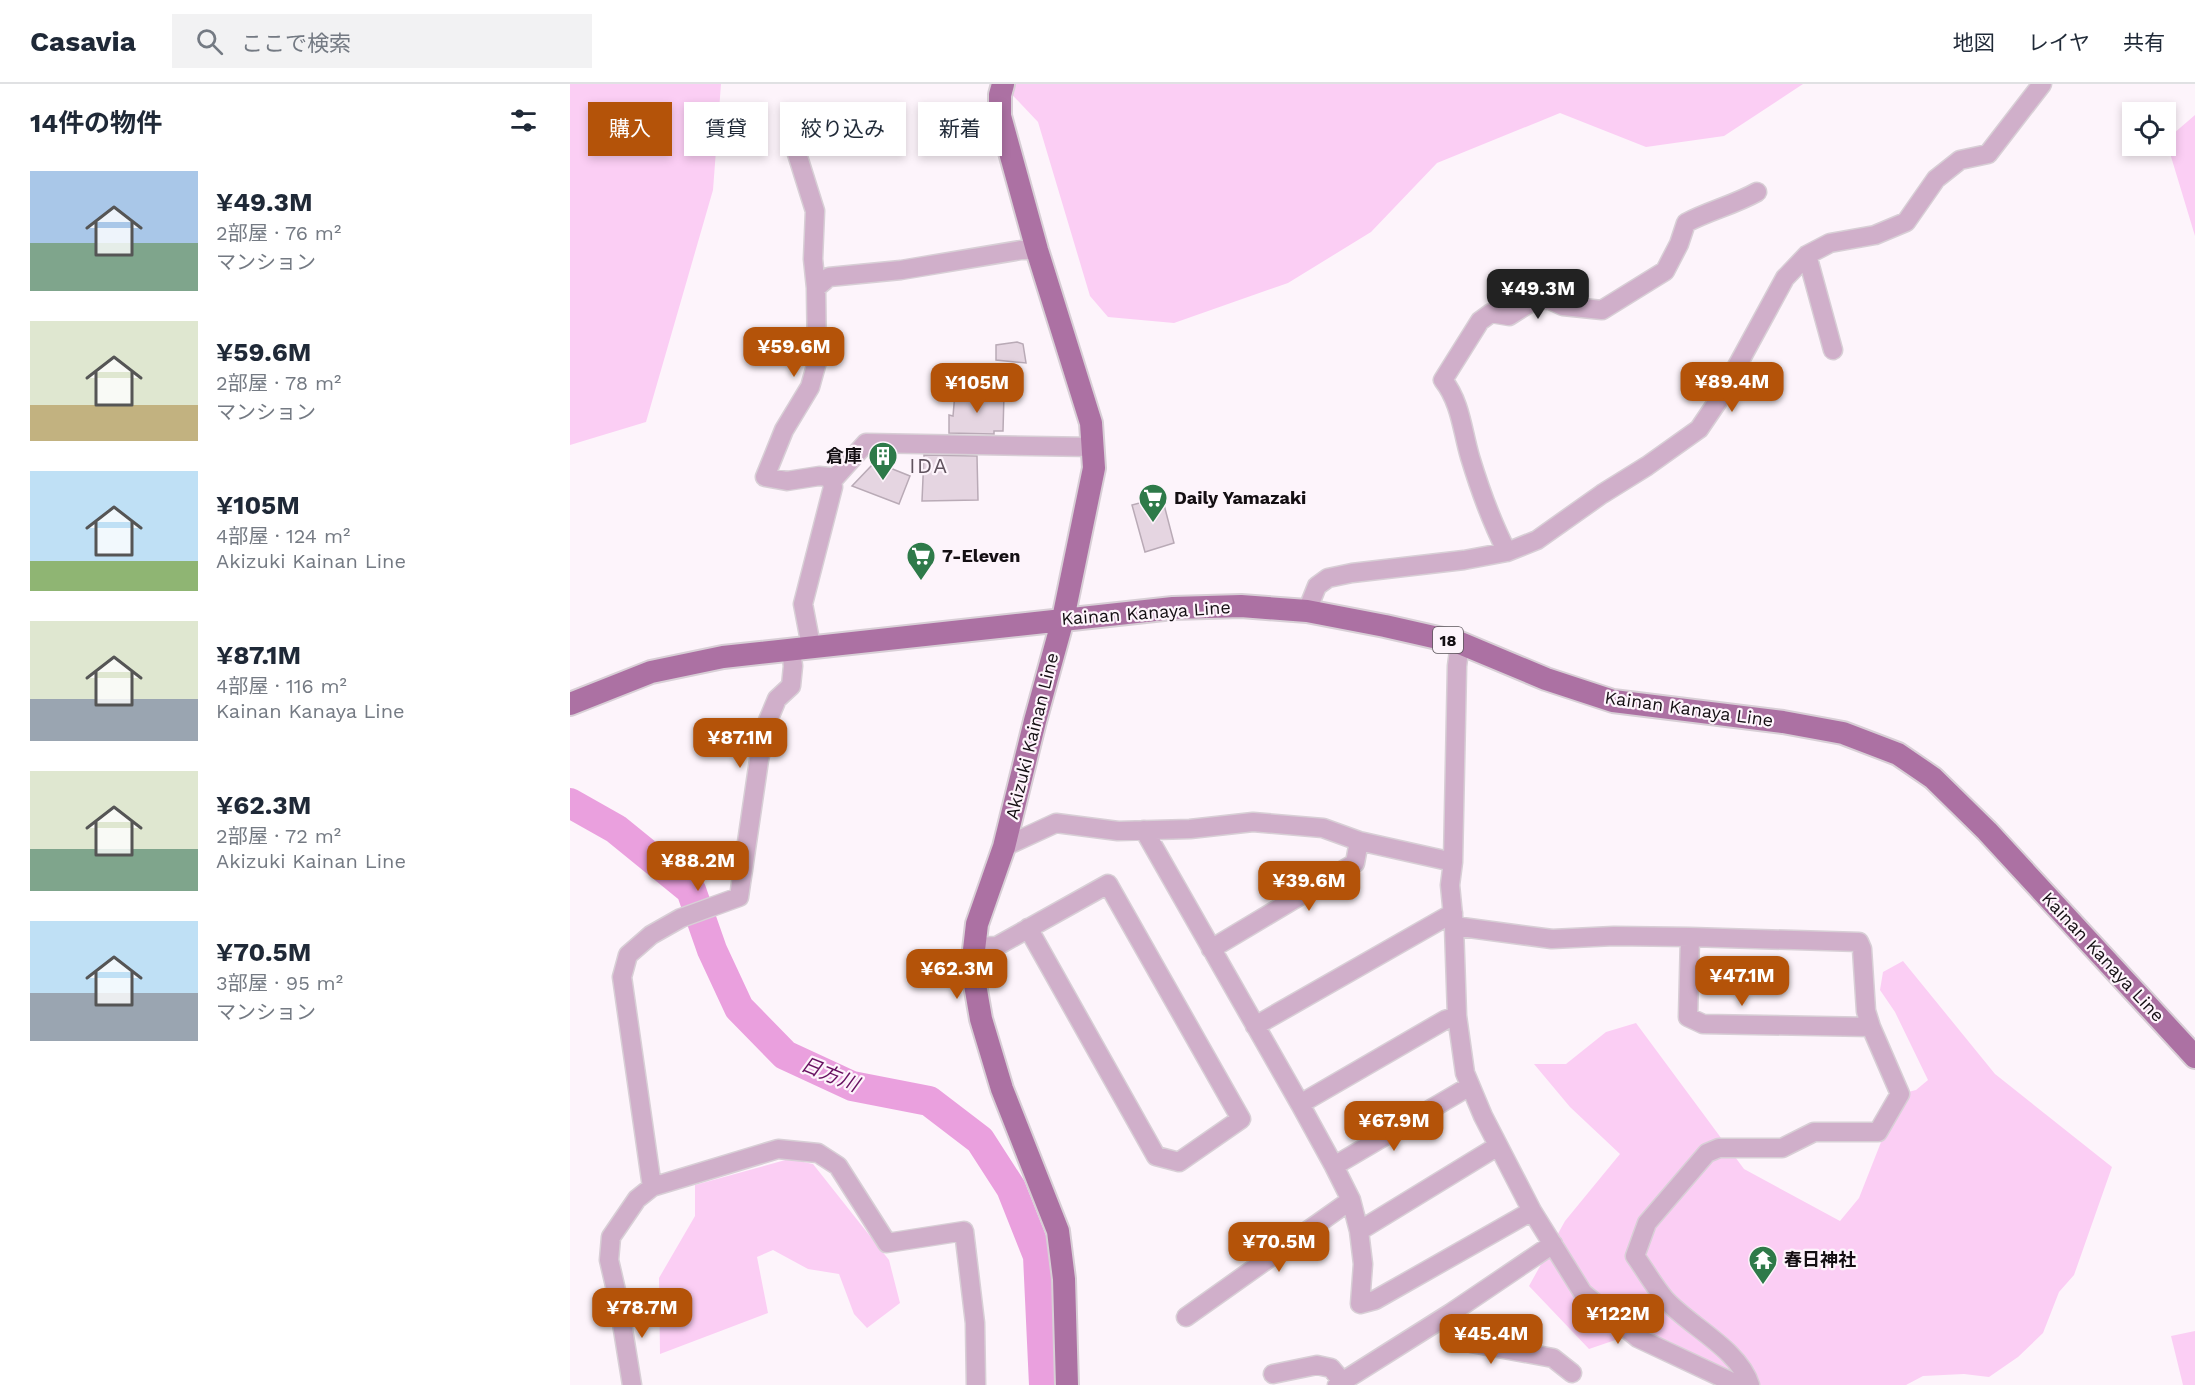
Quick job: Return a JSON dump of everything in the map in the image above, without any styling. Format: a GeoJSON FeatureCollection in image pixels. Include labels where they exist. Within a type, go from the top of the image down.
{"type":"FeatureCollection","features":[{"type":"Feature","properties":{"kind":"main road","name":"Akizuki Kainan Line"},"geometry":{"type":"LineString","coordinates":[[1004,84],[1000,95],[1000,116],[1037,250],[1091,423],[1094,468],[1063,620],[1004,847],[977,924],[972,967],[981,1019],[1002,1089],[1058,1231],[1064,1279],[1067,1385]]}},
{"type":"Feature","properties":{"kind":"main road","name":"Kainan Kanaya Line"},"geometry":{"type":"LineString","coordinates":[[570,704],[651,672],[723,657],[1173,608],[1241,606],[1307,611],[1385,626],[1460,643],[1546,678],[1613,701],[1793,724],[1843,734],[1898,754],[1933,778],[1987,831],[2195,1057]]}},
{"type":"Feature","properties":{"kind":"street"},"geometry":{"type":"LineString","coordinates":[[1307,611],[1317,586],[1328,578],[1352,573],[1464,560],[1507,552],[1537,540],[1699,429],[1718,401],[1785,278],[1807,255],[1830,243],[1875,235],[1906,222],[1936,178],[1960,160],[1988,154],[2042,84]]}},
{"type":"Feature","properties":{"kind":"street"},"geometry":{"type":"LineString","coordinates":[[652,1187],[622,976],[628,954],[651,934],[690,915],[739,897],[759,760],[767,723],[777,699],[791,686],[793,666],[801,648],[803,604],[833,487],[830,477],[819,476],[787,481],[765,477],[784,430],[810,387],[817,362],[816,288],[813,259],[815,212],[798,156]]}},
{"type":"Feature","properties":{"kind":"street"},"geometry":{"type":"LineString","coordinates":[[1507,552],[1493,525],[1469,455],[1453,393],[1443,380],[1480,321],[1491,313],[1509,316],[1536,299],[1550,300],[1563,306],[1602,310],[1665,271],[1679,244],[1686,223],[1700,215],[1739,202],[1757,192]]}},
{"type":"Feature","properties":{"kind":"street"},"geometry":{"type":"LineString","coordinates":[[816,288],[829,277],[901,270],[1021,250],[1037,250]]}},
{"type":"Feature","properties":{"kind":"street"},"geometry":{"type":"LineString","coordinates":[[1807,255],[1833,350]]}},
{"type":"Feature","properties":{"kind":"street"},"geometry":{"type":"LineString","coordinates":[[832,481],[866,443],[1093,447]]}},
{"type":"Feature","properties":{"kind":"street"},"geometry":{"type":"LineString","coordinates":[[1255,1026],[1454,919],[1552,939],[1614,936],[1859,942],[1862,949],[1866,1011],[1900,1094],[1878,1132],[1814,1132],[1782,1148],[1719,1148],[1707,1152],[1647,1222],[1635,1256],[1665,1299],[1733,1359],[1747,1375],[1738,1384],[1638,1338],[1583,1293],[1532,1211],[1470,1086],[1465,1073],[1457,1016],[1454,919],[1450,885],[1453,862],[1457,666],[1460,643]]}},
{"type":"Feature","properties":{"kind":"street"},"geometry":{"type":"LineString","coordinates":[[1004,847],[1056,823],[1118,831],[1190,829],[1253,822],[1323,828],[1359,840],[1453,862]]}},
{"type":"Feature","properties":{"kind":"street"},"geometry":{"type":"LineString","coordinates":[[1144,830],[1335,1166],[1351,1200],[1359,1231],[1363,1264],[1360,1304],[1375,1300],[1532,1211]]}},
{"type":"Feature","properties":{"kind":"street"},"geometry":{"type":"LineString","coordinates":[[1211,949],[1354,863],[1359,840]]}},
{"type":"Feature","properties":{"kind":"street"},"geometry":{"type":"LineString","coordinates":[[974,947],[997,946],[1028,928],[1108,884],[1241,1119],[1179,1162],[1156,1155],[1028,928]]}},
{"type":"Feature","properties":{"kind":"street"},"geometry":{"type":"LineString","coordinates":[[1690,937],[1688,1017],[1703,1024],[1871,1027]]}},
{"type":"Feature","properties":{"kind":"street"},"geometry":{"type":"LineString","coordinates":[[1300,1104],[1445,1020],[1457,1016]]}},
{"type":"Feature","properties":{"kind":"street"},"geometry":{"type":"LineString","coordinates":[[1335,1166],[1470,1086]]}},
{"type":"Feature","properties":{"kind":"street"},"geometry":{"type":"LineString","coordinates":[[1359,1231],[1498,1146]]}},
{"type":"Feature","properties":{"kind":"street"},"geometry":{"type":"LineString","coordinates":[[632,1385],[609,1260],[610,1238],[637,1199],[652,1187],[778,1149],[818,1153],[838,1166],[887,1243],[963,1231],[975,1323],[976,1385]]}},
{"type":"Feature","properties":{"kind":"street"},"geometry":{"type":"LineString","coordinates":[[1186,1317],[1351,1200]]}},
{"type":"Feature","properties":{"kind":"street"},"geometry":{"type":"LineString","coordinates":[[1273,1374],[1317,1365],[1331,1368],[1339,1383],[1451,1313],[1553,1244]]}},
{"type":"Feature","properties":{"kind":"street"},"geometry":{"type":"LineString","coordinates":[[1451,1313],[1471,1343],[1553,1358],[1572,1373]]}},
{"type":"Feature","properties":{"kind":"shaded area"},"geometry":{"type":"Polygon","coordinates":[[[570,84],[721,84],[720,102],[684,102],[684,156],[716,156],[713,190],[646,422],[570,445],[570,84]]]}},
{"type":"Feature","properties":{"kind":"shaded area"},"geometry":{"type":"Polygon","coordinates":[[[1002,84],[1803,84],[1724,136],[1646,147],[1560,113],[1437,163],[1371,232],[1288,283],[1174,323],[1108,317],[1090,296],[1038,122],[1002,84]]]}},
{"type":"Feature","properties":{"kind":"shaded area"},"geometry":{"type":"Polygon","coordinates":[[[2195,115],[2195,236],[2171,156],[2176,156],[2176,131],[2195,115]]]}},
{"type":"Feature","properties":{"kind":"shaded area"},"geometry":{"type":"Polygon","coordinates":[[[1903,961],[1995,1074],[2112,1167],[2074,1275],[2059,1292],[2043,1333],[2018,1357],[1989,1377],[1964,1374],[1923,1376],[1906,1385],[1744,1385],[1669,1341],[1633,1334],[1589,1349],[1529,1286],[1565,1221],[1620,1154],[1570,1107],[1534,1064],[1566,1064],[1606,1032],[1636,1023],[1744,1169],[1840,1221],[1859,1198],[1900,1094],[1916,1090],[1928,1080],[1895,1012],[1880,990],[1883,972],[1903,961]]]}},
{"type":"Feature","properties":{"kind":"shaded area"},"geometry":{"type":"Polygon","coordinates":[[[789,1159],[813,1164],[889,1260],[900,1303],[867,1328],[854,1314],[839,1274],[808,1269],[773,1250],[757,1257],[768,1313],[660,1354],[659,1278],[695,1216],[695,1185],[789,1159]]]}},
{"type":"Feature","properties":{"kind":"shaded area"},"geometry":{"type":"Polygon","coordinates":[[[2195,1331],[2195,1385],[2183,1385],[2171,1336],[2195,1331]]]}},
{"type":"Feature","properties":{"kind":"building"},"geometry":{"type":"Polygon","coordinates":[[[1017,342],[1023,344],[1026,363],[996,360],[996,345],[1017,342]]]}},
{"type":"Feature","properties":{"kind":"building"},"geometry":{"type":"Polygon","coordinates":[[[955,393],[983,396],[984,393],[1004,394],[1003,431],[994,431],[994,434],[949,433],[949,415],[953,416],[955,393]]]}},
{"type":"Feature","properties":{"kind":"building"},"geometry":{"type":"Polygon","coordinates":[[[924,455],[977,456],[978,500],[922,501],[924,455]]]}},
{"type":"Feature","properties":{"kind":"building","name":"倉庫"},"geometry":{"type":"Polygon","coordinates":[[[875,462],[910,476],[899,504],[852,486],[875,462]]]}},
{"type":"Feature","properties":{"kind":"building","name":"Daily Yamazaki"},"geometry":{"type":"Polygon","coordinates":[[[1162,497],[1174,543],[1145,552],[1132,505],[1162,497]]]}},
{"type":"Feature","properties":{"kind":"waterway","name":"日方川"},"geometry":{"type":"LineString","coordinates":[[570,803],[616,829],[691,890],[712,950],[739,1008],[785,1055],[852,1086],[929,1101],[980,1140],[1011,1188],[1038,1256],[1044,1385]]}},
{"type":"Feature","properties":{"kind":"place","name":"倉庫"},"geometry":{"type":"Point","coordinates":[883,482]}},
{"type":"Feature","properties":{"kind":"place","name":"Daily Yamazaki"},"geometry":{"type":"Point","coordinates":[1153,524]}},
{"type":"Feature","properties":{"kind":"place","name":"7-Eleven"},"geometry":{"type":"Point","coordinates":[921,582]}},
{"type":"Feature","properties":{"kind":"place","name":"春日神社"},"geometry":{"type":"Point","coordinates":[1763,1286]}},
{"type":"Feature","properties":{"kind":"district","name":"IDA"},"geometry":{"type":"Point","coordinates":[929,466]}}]}
